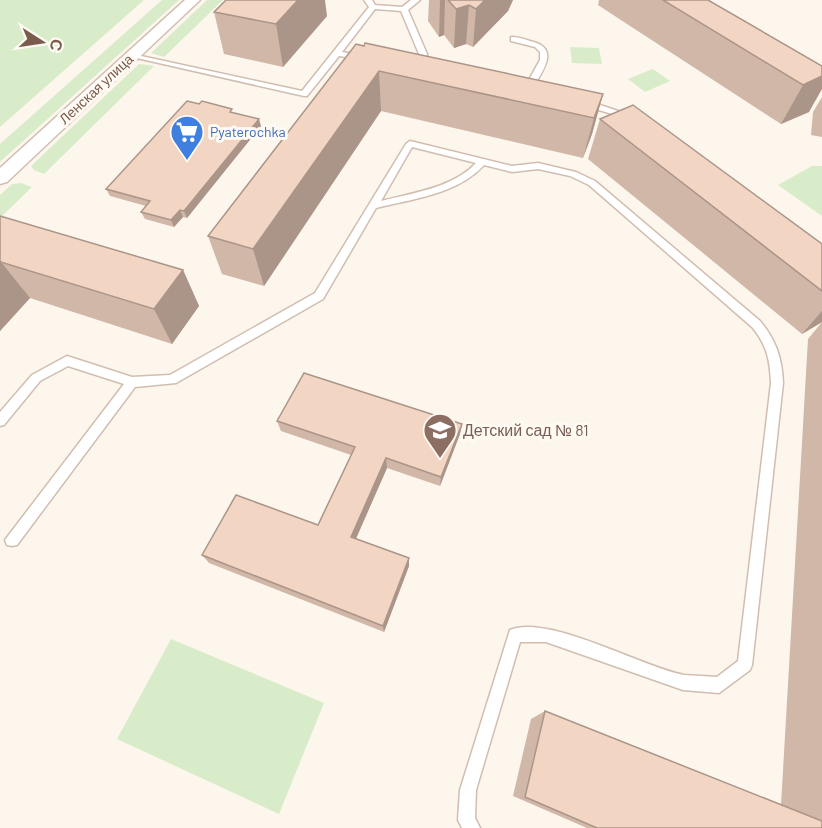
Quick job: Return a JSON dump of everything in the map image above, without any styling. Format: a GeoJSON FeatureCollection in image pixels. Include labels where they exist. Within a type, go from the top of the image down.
{"type":"FeatureCollection","features":[{"type":"Feature","properties":{"kind":"street","name":"Ленская улица"},"geometry":{"type":"LineString","coordinates":[[0,178],[193,0]]}},
{"type":"Feature","properties":{"kind":"lane"},"geometry":{"type":"LineString","coordinates":[[132,56],[304,94],[338,53],[370,3],[404,9],[416,0]]}},
{"type":"Feature","properties":{"kind":"lane"},"geometry":{"type":"LineString","coordinates":[[404,9],[406,21],[426,59],[421,71]]}},
{"type":"Feature","properties":{"kind":"lane"},"geometry":{"type":"LineString","coordinates":[[514,39],[538,45],[544,51],[544,60],[529,87]]}},
{"type":"Feature","properties":{"kind":"lane"},"geometry":{"type":"LineString","coordinates":[[338,53],[369,59]]}},
{"type":"Feature","properties":{"kind":"lane"},"geometry":{"type":"LineString","coordinates":[[410,68],[432,72]]}},
{"type":"Feature","properties":{"kind":"lane"},"geometry":{"type":"LineString","coordinates":[[518,86],[539,90]]}},
{"type":"Feature","properties":{"kind":"lane"},"geometry":{"type":"LineString","coordinates":[[580,101],[638,120]]}},
{"type":"Feature","properties":{"kind":"lane"},"geometry":{"type":"LineString","coordinates":[[0,421],[36,378],[68,361],[132,382],[172,380],[319,296],[410,144],[512,169],[538,166],[573,174],[592,183],[756,324],[770,340],[776,358],[777,383],[745,665],[719,685],[683,682],[546,635],[515,635],[468,790],[466,820],[472,828]]}},
{"type":"Feature","properties":{"kind":"lane"},"geometry":{"type":"LineString","coordinates":[[373,206],[462,181],[476,172],[482,162]]}},
{"type":"Feature","properties":{"kind":"lane"},"geometry":{"type":"LineString","coordinates":[[12,540],[132,382]]}},
{"type":"Feature","properties":{"kind":"green space"},"geometry":{"type":"Polygon","coordinates":[[[0,0],[144,0],[0,127],[0,0]]]}},
{"type":"Feature","properties":{"kind":"green space"},"geometry":{"type":"Polygon","coordinates":[[[162,0],[179,0],[0,162],[0,144],[162,0]]]}},
{"type":"Feature","properties":{"kind":"green space"},"geometry":{"type":"Polygon","coordinates":[[[207,0],[223,0],[164,57],[151,53],[207,0]]]}},
{"type":"Feature","properties":{"kind":"green space"},"geometry":{"type":"Polygon","coordinates":[[[570,47],[599,48],[602,64],[572,63],[570,47]]]}},
{"type":"Feature","properties":{"kind":"green space"},"geometry":{"type":"Polygon","coordinates":[[[139,64],[154,66],[44,174],[34,170],[31,166],[139,64]]]}},
{"type":"Feature","properties":{"kind":"green space"},"geometry":{"type":"Polygon","coordinates":[[[653,69],[670,81],[645,92],[628,79],[653,69]]]}},
{"type":"Feature","properties":{"kind":"green space"},"geometry":{"type":"Polygon","coordinates":[[[812,166],[822,166],[822,216],[778,185],[812,166]]]}},
{"type":"Feature","properties":{"kind":"green space"},"geometry":{"type":"Polygon","coordinates":[[[21,183],[32,187],[0,218],[0,195],[12,184],[21,183]]]}},
{"type":"Feature","properties":{"kind":"green space"},"geometry":{"type":"Polygon","coordinates":[[[171,639],[324,703],[279,814],[117,739],[171,639]]]}},
{"type":"Feature","properties":{"kind":"building"},"geometry":{"type":"Polygon","coordinates":[[[226,0],[298,0],[276,24],[214,12],[226,0]]]}},
{"type":"Feature","properties":{"kind":"building"},"geometry":{"type":"Polygon","coordinates":[[[448,0],[485,0],[476,9],[469,5],[456,9],[448,0]]]}},
{"type":"Feature","properties":{"kind":"building"},"geometry":{"type":"Polygon","coordinates":[[[663,0],[708,0],[822,66],[822,76],[803,85],[663,0]]]}},
{"type":"Feature","properties":{"kind":"building"},"geometry":{"type":"Polygon","coordinates":[[[365,43],[603,94],[594,118],[379,71],[253,249],[208,236],[356,44],[364,46],[365,43]]]}},
{"type":"Feature","properties":{"kind":"building","name":"Pyaterochka"},"geometry":{"type":"Polygon","coordinates":[[[187,101],[199,104],[202,101],[232,109],[230,112],[259,119],[184,211],[180,210],[171,220],[141,212],[150,201],[106,189],[187,101]]]}},
{"type":"Feature","properties":{"kind":"building"},"geometry":{"type":"Polygon","coordinates":[[[633,105],[822,244],[822,291],[600,119],[633,105]]]}},
{"type":"Feature","properties":{"kind":"building"},"geometry":{"type":"Polygon","coordinates":[[[0,216],[183,270],[154,309],[0,263],[0,216]]]}},
{"type":"Feature","properties":{"kind":"building"},"geometry":{"type":"Polygon","coordinates":[[[304,373],[462,424],[441,477],[386,458],[351,537],[409,558],[383,626],[202,555],[236,495],[318,525],[355,447],[277,421],[304,373]]]}},
{"type":"Feature","properties":{"kind":"building"},"geometry":{"type":"Polygon","coordinates":[[[545,711],[822,821],[822,828],[597,828],[525,797],[545,711]]]}},
{"type":"Feature","properties":{"kind":"place","name":"Pyaterochka"},"geometry":{"type":"Point","coordinates":[187,161]}},
{"type":"Feature","properties":{"kind":"place","name":"Детский сад № 81"},"geometry":{"type":"Point","coordinates":[440,459]}}]}
